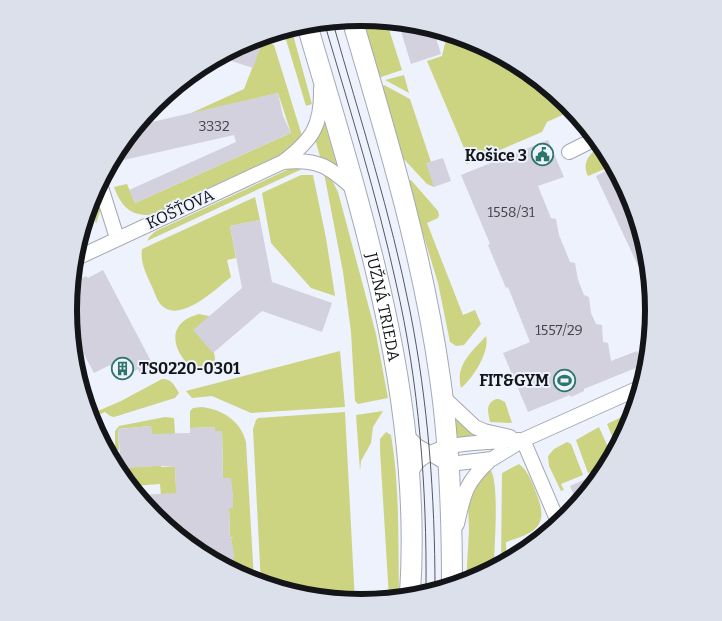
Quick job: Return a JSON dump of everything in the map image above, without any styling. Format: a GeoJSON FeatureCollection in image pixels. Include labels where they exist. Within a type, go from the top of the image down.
{"type":"FeatureCollection","features":[{"type":"Feature","properties":{"kind":"street"},"geometry":{"type":"LineString","coordinates":[[354,26],[413,239],[428,307],[443,397],[441,454],[452,549],[452,580]]}},
{"type":"Feature","properties":{"kind":"street","name":"JUŽNÁ TRIEDA"},"geometry":{"type":"LineString","coordinates":[[309,31],[356,191],[385,308],[407,436],[412,545],[410,590]]}},
{"type":"Feature","properties":{"kind":"street"},"geometry":{"type":"LineString","coordinates":[[283,162],[309,140],[319,121],[321,72]]}},
{"type":"Feature","properties":{"kind":"street"},"geometry":{"type":"LineString","coordinates":[[569,152],[590,142]]}},
{"type":"Feature","properties":{"kind":"street"},"geometry":{"type":"LineString","coordinates":[[283,162],[306,160],[326,166],[356,191]]}},
{"type":"Feature","properties":{"kind":"street","name":"KOŠŤOVA"},"geometry":{"type":"LineString","coordinates":[[82,256],[283,162]]}},
{"type":"Feature","properties":{"kind":"street"},"geometry":{"type":"LineString","coordinates":[[103,192],[117,238]]}},
{"type":"Feature","properties":{"kind":"street"},"geometry":{"type":"LineString","coordinates":[[452,549],[466,489],[476,473],[492,459],[523,440],[634,390]]}},
{"type":"Feature","properties":{"kind":"street"},"geometry":{"type":"LineString","coordinates":[[443,397],[475,427],[484,431],[523,440]]}},
{"type":"Feature","properties":{"kind":"street"},"geometry":{"type":"LineString","coordinates":[[407,436],[417,446],[441,454],[458,463],[492,459]]}},
{"type":"Feature","properties":{"kind":"street"},"geometry":{"type":"LineString","coordinates":[[410,475],[418,461],[441,454],[523,440]]}},
{"type":"Feature","properties":{"kind":"street"},"geometry":{"type":"LineString","coordinates":[[523,440],[556,517]]}},
{"type":"Feature","properties":{"kind":"green space"},"geometry":{"type":"Polygon","coordinates":[[[362,26],[389,28],[402,70],[378,78],[362,26]]]}},
{"type":"Feature","properties":{"kind":"green space"},"geometry":{"type":"Polygon","coordinates":[[[293,35],[312,104],[306,106],[285,37],[287,36],[293,35]]]}},
{"type":"Feature","properties":{"kind":"green space"},"geometry":{"type":"Polygon","coordinates":[[[446,39],[470,48],[519,74],[565,113],[547,122],[542,132],[467,164],[464,162],[467,155],[427,61],[442,56],[446,39]]]}},
{"type":"Feature","properties":{"kind":"green space"},"geometry":{"type":"Polygon","coordinates":[[[267,42],[274,45],[303,139],[295,148],[151,215],[137,214],[123,204],[114,187],[127,184],[135,203],[291,133],[278,93],[189,114],[244,89],[261,44],[267,42]]]}},
{"type":"Feature","properties":{"kind":"green space"},"geometry":{"type":"Polygon","coordinates":[[[404,75],[409,93],[385,80],[404,75]]]}},
{"type":"Feature","properties":{"kind":"green space"},"geometry":{"type":"Polygon","coordinates":[[[384,85],[410,99],[431,162],[434,187],[427,184],[401,156],[381,89],[384,85]]]}},
{"type":"Feature","properties":{"kind":"green space"},"geometry":{"type":"Polygon","coordinates":[[[324,121],[338,169],[321,160],[315,139],[324,121]]]}},
{"type":"Feature","properties":{"kind":"green space"},"geometry":{"type":"Polygon","coordinates":[[[595,150],[607,168],[588,176],[586,164],[595,150]]]}},
{"type":"Feature","properties":{"kind":"green space"},"geometry":{"type":"Polygon","coordinates":[[[304,166],[300,170],[147,241],[156,231],[287,170],[304,166]]]}},
{"type":"Feature","properties":{"kind":"green space"},"geometry":{"type":"Polygon","coordinates":[[[324,173],[333,182],[338,192],[376,334],[388,398],[358,404],[355,401],[351,332],[343,272],[324,173]]]}},
{"type":"Feature","properties":{"kind":"green space"},"geometry":{"type":"Polygon","coordinates":[[[301,175],[313,175],[326,238],[335,296],[311,288],[271,243],[262,193],[301,175]]]}},
{"type":"Feature","properties":{"kind":"green space"},"geometry":{"type":"Polygon","coordinates":[[[411,180],[438,211],[438,218],[427,223],[463,315],[475,310],[481,324],[464,345],[456,346],[450,342],[438,283],[410,191],[408,181],[411,180]]]}},
{"type":"Feature","properties":{"kind":"green space"},"geometry":{"type":"Polygon","coordinates":[[[101,196],[102,205],[96,224],[94,214],[101,196]]]}},
{"type":"Feature","properties":{"kind":"green space"},"geometry":{"type":"Polygon","coordinates":[[[255,197],[260,220],[230,226],[236,258],[227,260],[231,277],[209,295],[191,306],[173,311],[165,308],[158,300],[144,269],[142,249],[255,197]]]}},
{"type":"Feature","properties":{"kind":"green space"},"geometry":{"type":"Polygon","coordinates":[[[199,314],[209,316],[215,359],[210,369],[201,371],[191,366],[182,357],[176,345],[176,333],[183,322],[199,314]]]}},
{"type":"Feature","properties":{"kind":"green space"},"geometry":{"type":"Polygon","coordinates":[[[486,336],[487,342],[480,364],[471,378],[461,388],[460,372],[463,365],[470,353],[486,336]]]}},
{"type":"Feature","properties":{"kind":"green space"},"geometry":{"type":"Polygon","coordinates":[[[340,351],[345,407],[251,413],[212,396],[192,398],[186,391],[340,351]]]}},
{"type":"Feature","properties":{"kind":"green space"},"geometry":{"type":"Polygon","coordinates":[[[162,379],[170,381],[179,393],[175,398],[114,417],[105,412],[97,416],[96,412],[162,379]]]}},
{"type":"Feature","properties":{"kind":"green space"},"geometry":{"type":"Polygon","coordinates":[[[496,399],[505,402],[512,423],[490,422],[489,406],[496,399]]]}},
{"type":"Feature","properties":{"kind":"green space"},"geometry":{"type":"Polygon","coordinates":[[[193,408],[209,408],[230,417],[240,428],[246,442],[254,574],[234,564],[230,538],[234,537],[230,537],[229,508],[233,508],[233,493],[229,492],[229,479],[233,479],[223,478],[222,431],[215,431],[215,427],[190,428],[190,411],[193,408]]]}},
{"type":"Feature","properties":{"kind":"green space"},"geometry":{"type":"Polygon","coordinates":[[[383,411],[373,427],[371,443],[361,461],[360,471],[356,415],[383,411]]]}},
{"type":"Feature","properties":{"kind":"green space"},"geometry":{"type":"Polygon","coordinates":[[[345,412],[355,595],[306,589],[261,576],[253,429],[258,418],[345,412]]]}},
{"type":"Feature","properties":{"kind":"green space"},"geometry":{"type":"Polygon","coordinates":[[[454,415],[476,434],[477,438],[460,441],[456,438],[454,415]]]}},
{"type":"Feature","properties":{"kind":"green space"},"geometry":{"type":"Polygon","coordinates":[[[625,415],[614,440],[607,424],[625,415]]]}},
{"type":"Feature","properties":{"kind":"green space"},"geometry":{"type":"Polygon","coordinates":[[[165,417],[174,418],[175,434],[160,435],[161,467],[175,467],[177,509],[162,509],[160,484],[136,486],[125,468],[154,466],[151,426],[118,429],[119,450],[115,450],[115,431],[119,426],[165,417]]]}},
{"type":"Feature","properties":{"kind":"green space"},"geometry":{"type":"Polygon","coordinates":[[[599,427],[609,449],[596,470],[588,473],[576,440],[599,427]]]}},
{"type":"Feature","properties":{"kind":"green space"},"geometry":{"type":"Polygon","coordinates":[[[386,432],[391,435],[397,495],[399,592],[389,593],[380,450],[380,439],[386,432]]]}},
{"type":"Feature","properties":{"kind":"green space"},"geometry":{"type":"Polygon","coordinates":[[[567,442],[571,444],[583,475],[561,484],[564,490],[561,491],[549,466],[548,456],[554,449],[567,442]]]}},
{"type":"Feature","properties":{"kind":"green space"},"geometry":{"type":"Polygon","coordinates":[[[519,464],[522,467],[531,479],[539,502],[541,519],[538,525],[526,535],[506,542],[506,555],[501,558],[502,473],[519,464]]]}},
{"type":"Feature","properties":{"kind":"green space"},"geometry":{"type":"Polygon","coordinates":[[[490,469],[493,476],[496,501],[494,561],[466,574],[469,530],[468,504],[477,483],[490,469]]]}},
{"type":"Feature","properties":{"kind":"building"},"geometry":{"type":"Polygon","coordinates":[[[400,29],[435,36],[441,54],[411,64],[400,29]]]}},
{"type":"Feature","properties":{"kind":"building"},"geometry":{"type":"Polygon","coordinates":[[[261,44],[253,68],[227,60],[261,44]]]}},
{"type":"Feature","properties":{"kind":"building"},"geometry":{"type":"Polygon","coordinates":[[[278,93],[283,116],[291,133],[135,203],[129,190],[236,142],[234,135],[120,161],[135,137],[147,123],[278,93]]]}},
{"type":"Feature","properties":{"kind":"building"},"geometry":{"type":"Polygon","coordinates":[[[548,140],[564,177],[538,186],[551,218],[556,219],[559,235],[570,262],[575,263],[578,280],[584,295],[589,297],[591,313],[596,324],[602,325],[603,342],[608,343],[611,361],[637,351],[641,360],[640,366],[584,389],[584,391],[571,397],[570,395],[528,412],[503,353],[530,342],[508,287],[506,288],[495,262],[488,245],[490,244],[461,175],[548,140]]]}},
{"type":"Feature","properties":{"kind":"building"},"geometry":{"type":"Polygon","coordinates":[[[443,158],[451,181],[434,187],[426,163],[443,158]]]}},
{"type":"Feature","properties":{"kind":"building"},"geometry":{"type":"Polygon","coordinates":[[[608,170],[616,185],[636,237],[643,272],[641,272],[596,176],[608,170]]]}},
{"type":"Feature","properties":{"kind":"building"},"geometry":{"type":"Polygon","coordinates":[[[260,220],[272,282],[332,303],[322,332],[262,311],[213,353],[193,330],[242,288],[230,226],[260,220]]]}},
{"type":"Feature","properties":{"kind":"building"},"geometry":{"type":"Polygon","coordinates":[[[103,270],[154,367],[140,374],[138,369],[118,380],[110,365],[94,373],[79,344],[77,329],[78,280],[86,276],[88,278],[103,270]]]}},
{"type":"Feature","properties":{"kind":"building"},"geometry":{"type":"Polygon","coordinates":[[[151,426],[152,434],[190,433],[190,428],[215,427],[215,431],[222,431],[223,478],[231,478],[233,495],[233,508],[229,508],[233,564],[188,536],[144,495],[176,493],[175,467],[125,468],[120,461],[118,429],[151,426]]]}},
{"type":"Feature","properties":{"kind":"building"},"geometry":{"type":"Polygon","coordinates":[[[592,476],[575,498],[570,486],[592,476]]]}},
{"type":"Feature","properties":{"kind":"tram line"},"geometry":{"type":"LineString","coordinates":[[334,28],[394,239],[410,311],[426,414],[434,519],[435,585]]}},
{"type":"Feature","properties":{"kind":"tram line"},"geometry":{"type":"LineString","coordinates":[[326,29],[389,250],[411,359],[423,474],[426,587]]}},
{"type":"Feature","properties":{"kind":"place","name":"Košice 3"},"geometry":{"type":"Point","coordinates":[543,155]}},
{"type":"Feature","properties":{"kind":"place","name":"TS0220-0301"},"geometry":{"type":"Point","coordinates":[123,368]}},
{"type":"Feature","properties":{"kind":"place","name":"FIT&GYM"},"geometry":{"type":"Point","coordinates":[565,380]}}]}
